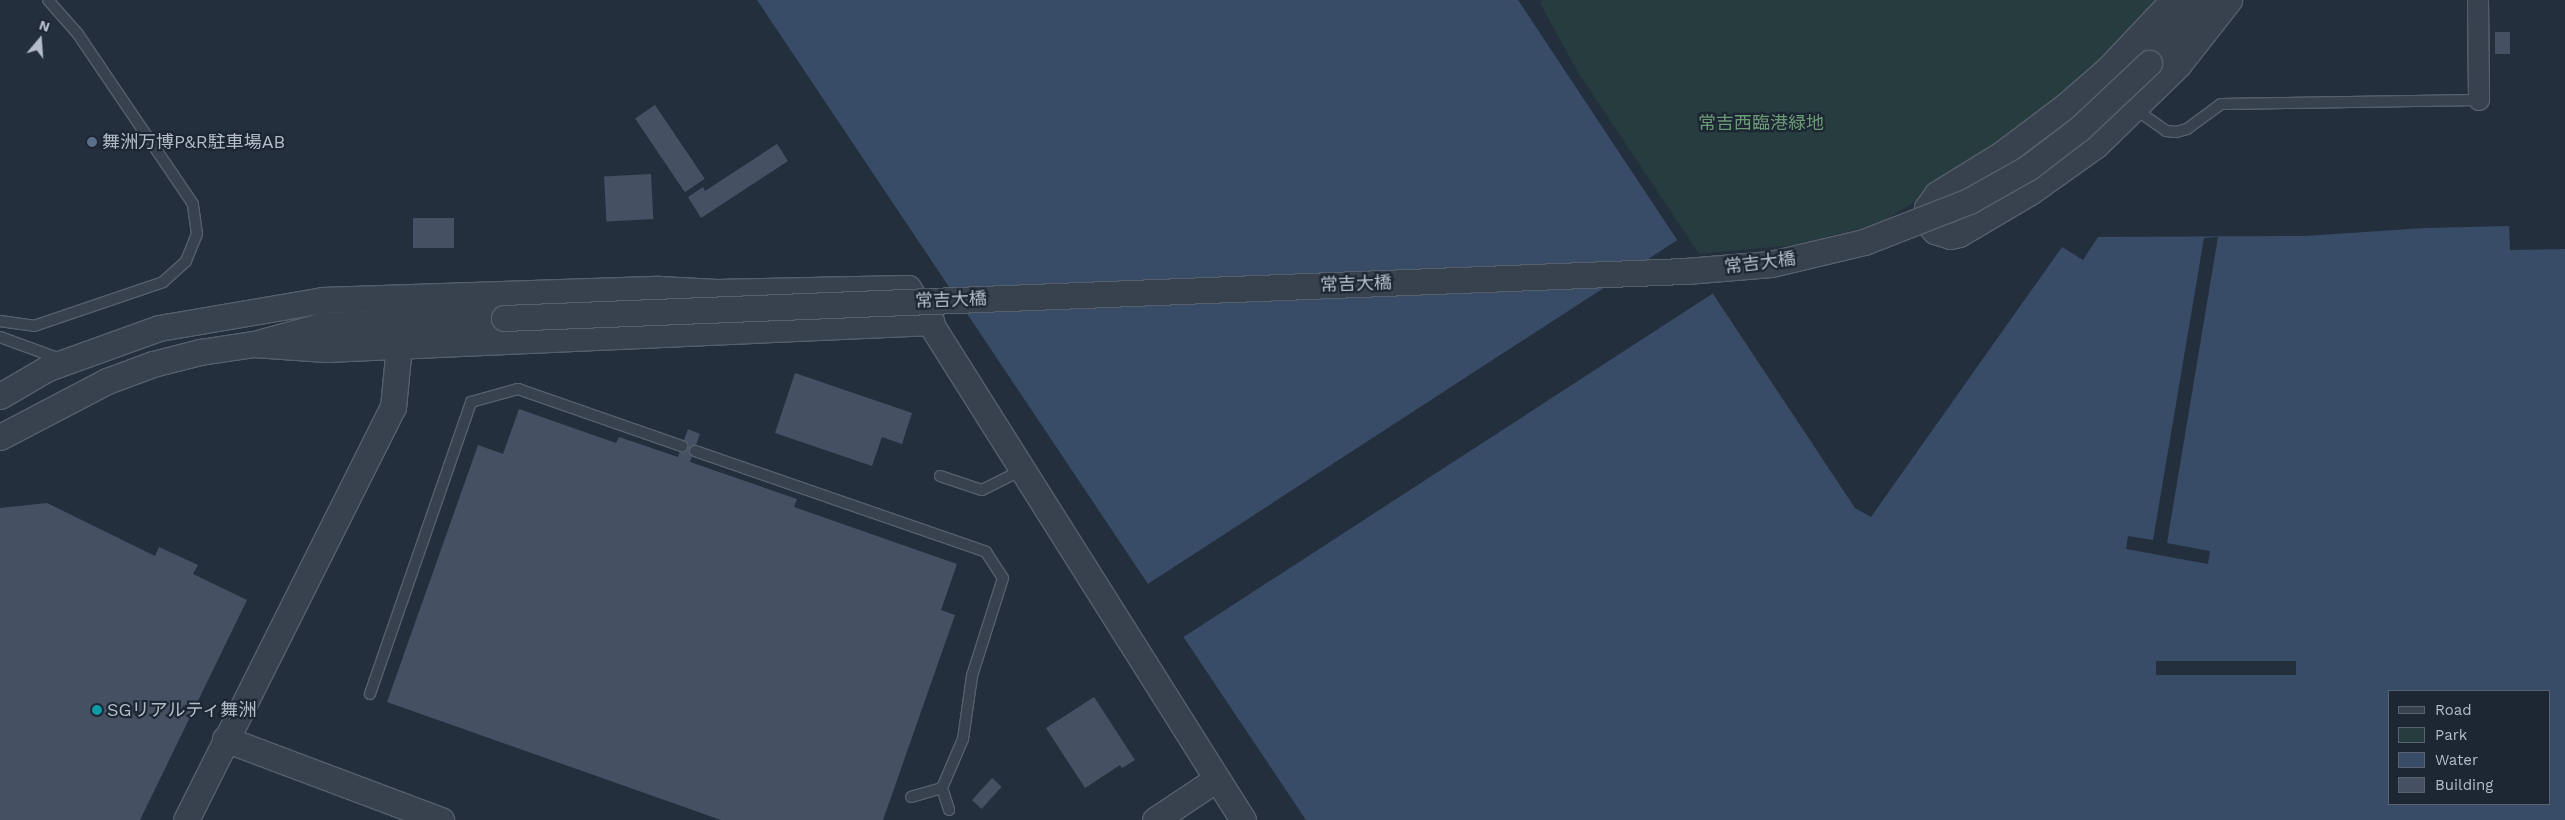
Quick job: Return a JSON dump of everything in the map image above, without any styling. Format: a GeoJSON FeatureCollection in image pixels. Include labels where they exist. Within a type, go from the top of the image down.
{"type":"FeatureCollection","features":[{"type":"Feature","properties":{"kind":"street"},"geometry":{"type":"LineString","coordinates":[[2173,0],[2108,69],[2064,108],[2002,153],[1937,194],[1927,208],[1928,223],[1935,231],[1950,236],[1976,225],[2030,192],[2096,145],[2135,110],[2178,65],[2229,0]]}},
{"type":"Feature","properties":{"kind":"street","name":"常吉大橋"},"geometry":{"type":"LineString","coordinates":[[324,325],[1686,271],[1771,264],[1864,242],[1970,201],[2036,161],[2080,128],[2150,63],[2201,0]]}},
{"type":"Feature","properties":{"kind":"street"},"geometry":{"type":"LineString","coordinates":[[2478,0],[2478,100]]}},
{"type":"Feature","properties":{"kind":"street"},"geometry":{"type":"LineString","coordinates":[[0,396],[66,362],[159,328],[322,300],[659,289],[717,292],[908,288],[1023,469],[1215,780],[1243,820]]}},
{"type":"Feature","properties":{"kind":"street"},"geometry":{"type":"LineString","coordinates":[[253,311],[324,325]]}},
{"type":"Feature","properties":{"kind":"street"},"geometry":{"type":"LineString","coordinates":[[254,344],[326,349],[931,322]]}},
{"type":"Feature","properties":{"kind":"street"},"geometry":{"type":"LineString","coordinates":[[0,437],[61,402],[144,367],[200,352],[254,344],[324,325]]}},
{"type":"Feature","properties":{"kind":"street"},"geometry":{"type":"LineString","coordinates":[[186,820],[393,407],[399,346]]}},
{"type":"Feature","properties":{"kind":"street"},"geometry":{"type":"LineString","coordinates":[[225,739],[440,820]]}},
{"type":"Feature","properties":{"kind":"street"},"geometry":{"type":"LineString","coordinates":[[1155,820],[1215,780]]}},
{"type":"Feature","properties":{"kind":"lane"},"geometry":{"type":"LineString","coordinates":[[0,322],[34,326],[163,282],[186,261],[197,234],[193,204],[78,34],[48,0]]}},
{"type":"Feature","properties":{"kind":"lane"},"geometry":{"type":"LineString","coordinates":[[2135,110],[2166,131],[2176,132],[2187,129],[2221,104],[2478,100]]}},
{"type":"Feature","properties":{"kind":"lane"},"geometry":{"type":"LineString","coordinates":[[0,337],[66,362]]}},
{"type":"Feature","properties":{"kind":"lane"},"geometry":{"type":"LineString","coordinates":[[370,694],[471,402],[518,389],[682,446]]}},
{"type":"Feature","properties":{"kind":"lane"},"geometry":{"type":"LineString","coordinates":[[695,451],[986,552],[1003,578],[972,676],[963,739],[942,788],[948,810]]}},
{"type":"Feature","properties":{"kind":"lane"},"geometry":{"type":"LineString","coordinates":[[940,476],[982,490],[1023,469]]}},
{"type":"Feature","properties":{"kind":"lane"},"geometry":{"type":"LineString","coordinates":[[911,797],[942,788]]}},
{"type":"Feature","properties":{"kind":"green space","name":"常吉西臨港緑地"},"geometry":{"type":"Polygon","coordinates":[[[1542,0],[2167,0],[2080,87],[1920,199],[1878,224],[1794,245],[1699,254],[1579,74],[1540,3],[1542,0]]]}},
{"type":"Feature","properties":{"kind":"water"},"geometry":{"type":"Polygon","coordinates":[[[757,0],[1518,0],[1855,508],[1871,517],[2062,247],[2083,260],[2098,237],[2305,236],[2425,228],[2509,226],[2510,250],[2565,249],[2565,820],[1306,820],[757,0]]]}},
{"type":"Feature","properties":{"kind":"pier"},"geometry":{"type":"Polygon","coordinates":[[[2218,237],[2167,543],[2210,551],[2208,564],[2126,549],[2128,536],[2153,540],[2204,238],[2218,237]]]}},
{"type":"Feature","properties":{"kind":"pier"},"geometry":{"type":"Polygon","coordinates":[[[1679,239],[1714,293],[1088,699],[1053,645],[1679,239]]]}},
{"type":"Feature","properties":{"kind":"pier"},"geometry":{"type":"Polygon","coordinates":[[[2156,661],[2296,661],[2296,675],[2156,675],[2156,661]]]}},
{"type":"Feature","properties":{"kind":"building"},"geometry":{"type":"Polygon","coordinates":[[[2495,32],[2510,32],[2510,54],[2495,54],[2495,32]]]}},
{"type":"Feature","properties":{"kind":"building"},"geometry":{"type":"Polygon","coordinates":[[[655,105],[705,179],[685,192],[635,118],[655,105]]]}},
{"type":"Feature","properties":{"kind":"building"},"geometry":{"type":"Polygon","coordinates":[[[777,144],[788,161],[701,218],[688,197],[703,187],[705,191],[777,144]]]}},
{"type":"Feature","properties":{"kind":"building"},"geometry":{"type":"Polygon","coordinates":[[[651,174],[653,219],[606,221],[604,176],[651,174]]]}},
{"type":"Feature","properties":{"kind":"building"},"geometry":{"type":"Polygon","coordinates":[[[413,218],[454,218],[454,248],[413,248],[413,218]]]}},
{"type":"Feature","properties":{"kind":"building"},"geometry":{"type":"Polygon","coordinates":[[[795,373],[912,413],[902,444],[882,437],[872,466],[775,433],[795,373]]]}},
{"type":"Feature","properties":{"kind":"building"},"geometry":{"type":"Polygon","coordinates":[[[519,409],[616,443],[619,437],[678,457],[688,429],[700,434],[690,462],[797,499],[794,507],[957,564],[941,610],[955,615],[883,820],[721,820],[387,702],[478,445],[503,454],[519,409]]]}},
{"type":"Feature","properties":{"kind":"building","name":"SGリアルティ舞洲"},"geometry":{"type":"Polygon","coordinates":[[[47,503],[155,556],[159,547],[198,565],[193,574],[247,600],[140,820],[0,820],[0,508],[47,503]]]}},
{"type":"Feature","properties":{"kind":"building"},"geometry":{"type":"Polygon","coordinates":[[[1094,697],[1135,760],[1122,768],[1120,765],[1085,788],[1046,728],[1094,697]]]}},
{"type":"Feature","properties":{"kind":"building"},"geometry":{"type":"Polygon","coordinates":[[[992,778],[1002,787],[982,809],[972,800],[992,778]]]}},
{"type":"Feature","properties":{"kind":"place","name":"舞洲万博P&R駐車場AB"},"geometry":{"type":"Point","coordinates":[92,142]}},
{"type":"Feature","properties":{"kind":"place","name":"SGリアルティ舞洲"},"geometry":{"type":"Point","coordinates":[97,710]}}]}
